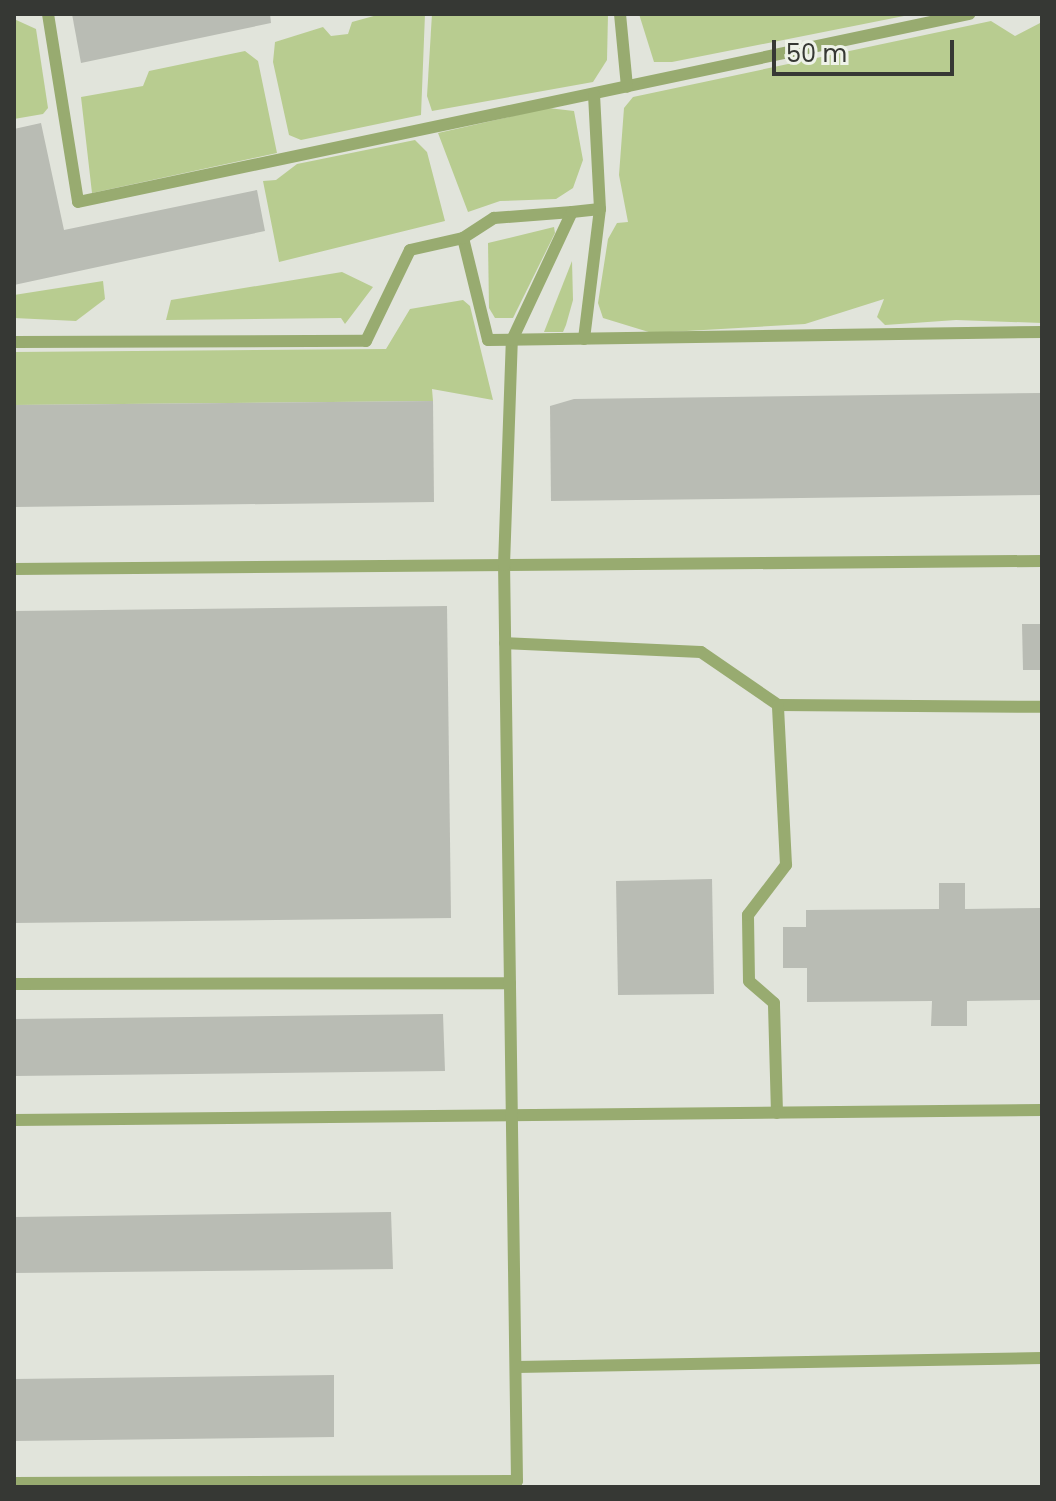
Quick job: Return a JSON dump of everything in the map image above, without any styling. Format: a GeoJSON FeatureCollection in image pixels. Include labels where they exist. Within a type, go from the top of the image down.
{"type":"FeatureCollection","features":[{"type":"Feature","properties":{"kind":"lane"},"geometry":{"type":"LineString","coordinates":[[48,14],[78,202],[969,14]]}},
{"type":"Feature","properties":{"kind":"lane"},"geometry":{"type":"LineString","coordinates":[[620,14],[627,87]]}},
{"type":"Feature","properties":{"kind":"lane"},"geometry":{"type":"LineString","coordinates":[[584,339],[600,209],[594,95]]}},
{"type":"Feature","properties":{"kind":"lane"},"geometry":{"type":"LineString","coordinates":[[14,342],[366,341],[410,250],[463,238],[494,218],[600,209]]}},
{"type":"Feature","properties":{"kind":"lane"},"geometry":{"type":"LineString","coordinates":[[14,1483],[517,1481],[504,565],[512,340],[572,212]]}},
{"type":"Feature","properties":{"kind":"lane"},"geometry":{"type":"LineString","coordinates":[[463,238],[488,340],[1042,332]]}},
{"type":"Feature","properties":{"kind":"lane"},"geometry":{"type":"LineString","coordinates":[[14,569],[1042,561]]}},
{"type":"Feature","properties":{"kind":"lane"},"geometry":{"type":"LineString","coordinates":[[505,643],[701,652],[778,705],[1042,707]]}},
{"type":"Feature","properties":{"kind":"lane"},"geometry":{"type":"LineString","coordinates":[[777,1113],[774,1003],[749,981],[748,915],[786,865],[778,705]]}},
{"type":"Feature","properties":{"kind":"lane"},"geometry":{"type":"LineString","coordinates":[[14,984],[510,983]]}},
{"type":"Feature","properties":{"kind":"lane"},"geometry":{"type":"LineString","coordinates":[[14,1120],[1042,1110]]}},
{"type":"Feature","properties":{"kind":"lane"},"geometry":{"type":"LineString","coordinates":[[516,1367],[1042,1358]]}},
{"type":"Feature","properties":{"kind":"green space"},"geometry":{"type":"Polygon","coordinates":[[[381,14],[425,14],[421,115],[301,140],[289,135],[273,62],[275,42],[323,27],[331,36],[348,34],[352,22],[381,14]]]}},
{"type":"Feature","properties":{"kind":"green space"},"geometry":{"type":"Polygon","coordinates":[[[432,14],[608,14],[607,60],[593,82],[432,111],[427,96],[432,14]]]}},
{"type":"Feature","properties":{"kind":"green space"},"geometry":{"type":"Polygon","coordinates":[[[639,14],[914,14],[672,62],[654,62],[639,14]]]}},
{"type":"Feature","properties":{"kind":"green space"},"geometry":{"type":"Polygon","coordinates":[[[14,19],[36,29],[48,108],[43,114],[14,119],[14,19]]]}},
{"type":"Feature","properties":{"kind":"green space"},"geometry":{"type":"Polygon","coordinates":[[[991,21],[1015,36],[1042,22],[1042,323],[956,320],[885,325],[877,317],[884,299],[805,324],[652,333],[603,318],[598,303],[608,239],[617,223],[628,222],[619,175],[624,108],[633,97],[991,21]]]}},
{"type":"Feature","properties":{"kind":"green space"},"geometry":{"type":"Polygon","coordinates":[[[245,51],[258,61],[277,153],[92,193],[81,97],[143,86],[149,71],[245,51]]]}},
{"type":"Feature","properties":{"kind":"green space"},"geometry":{"type":"Polygon","coordinates":[[[548,108],[574,111],[583,160],[573,188],[556,199],[500,201],[468,212],[438,133],[548,108]]]}},
{"type":"Feature","properties":{"kind":"green space"},"geometry":{"type":"Polygon","coordinates":[[[415,140],[427,152],[445,221],[279,262],[263,181],[276,180],[297,164],[415,140]]]}},
{"type":"Feature","properties":{"kind":"green space"},"geometry":{"type":"Polygon","coordinates":[[[554,227],[555,233],[513,318],[495,318],[489,308],[488,243],[554,227]]]}},
{"type":"Feature","properties":{"kind":"green space"},"geometry":{"type":"Polygon","coordinates":[[[572,261],[573,300],[566,325],[563,332],[544,332],[572,261]]]}},
{"type":"Feature","properties":{"kind":"green space"},"geometry":{"type":"Polygon","coordinates":[[[342,272],[373,287],[345,324],[341,318],[166,320],[171,300],[342,272]]]}},
{"type":"Feature","properties":{"kind":"green space"},"geometry":{"type":"Polygon","coordinates":[[[103,281],[105,299],[76,321],[14,318],[14,295],[103,281]]]}},
{"type":"Feature","properties":{"kind":"green space"},"geometry":{"type":"Polygon","coordinates":[[[463,300],[470,306],[493,400],[432,389],[433,401],[14,405],[14,352],[386,349],[410,309],[463,300]]]}},
{"type":"Feature","properties":{"kind":"building"},"geometry":{"type":"Polygon","coordinates":[[[72,14],[270,14],[271,23],[81,63],[72,14]]]}},
{"type":"Feature","properties":{"kind":"building"},"geometry":{"type":"Polygon","coordinates":[[[41,123],[64,230],[257,190],[265,231],[14,285],[14,129],[41,123]]]}},
{"type":"Feature","properties":{"kind":"building"},"geometry":{"type":"Polygon","coordinates":[[[1042,393],[1042,495],[551,501],[550,406],[574,399],[1042,393]]]}},
{"type":"Feature","properties":{"kind":"building"},"geometry":{"type":"Polygon","coordinates":[[[433,401],[434,502],[14,507],[14,405],[433,401]]]}},
{"type":"Feature","properties":{"kind":"building"},"geometry":{"type":"Polygon","coordinates":[[[447,606],[451,918],[14,923],[14,611],[447,606]]]}},
{"type":"Feature","properties":{"kind":"building"},"geometry":{"type":"Polygon","coordinates":[[[1022,624],[1042,624],[1042,670],[1023,670],[1022,624]]]}},
{"type":"Feature","properties":{"kind":"building"},"geometry":{"type":"Polygon","coordinates":[[[712,879],[714,994],[618,995],[616,881],[712,879]]]}},
{"type":"Feature","properties":{"kind":"building"},"geometry":{"type":"Polygon","coordinates":[[[939,883],[965,883],[965,909],[1042,908],[1042,1000],[967,1001],[967,1026],[931,1026],[932,1001],[807,1002],[807,968],[783,968],[783,927],[806,927],[806,910],[939,909],[939,883]]]}},
{"type":"Feature","properties":{"kind":"building"},"geometry":{"type":"Polygon","coordinates":[[[443,1014],[445,1071],[14,1076],[14,1019],[443,1014]]]}},
{"type":"Feature","properties":{"kind":"building"},"geometry":{"type":"Polygon","coordinates":[[[391,1212],[393,1269],[14,1273],[14,1217],[391,1212]]]}},
{"type":"Feature","properties":{"kind":"building"},"geometry":{"type":"Polygon","coordinates":[[[334,1375],[334,1437],[14,1441],[14,1379],[334,1375]]]}}]}
